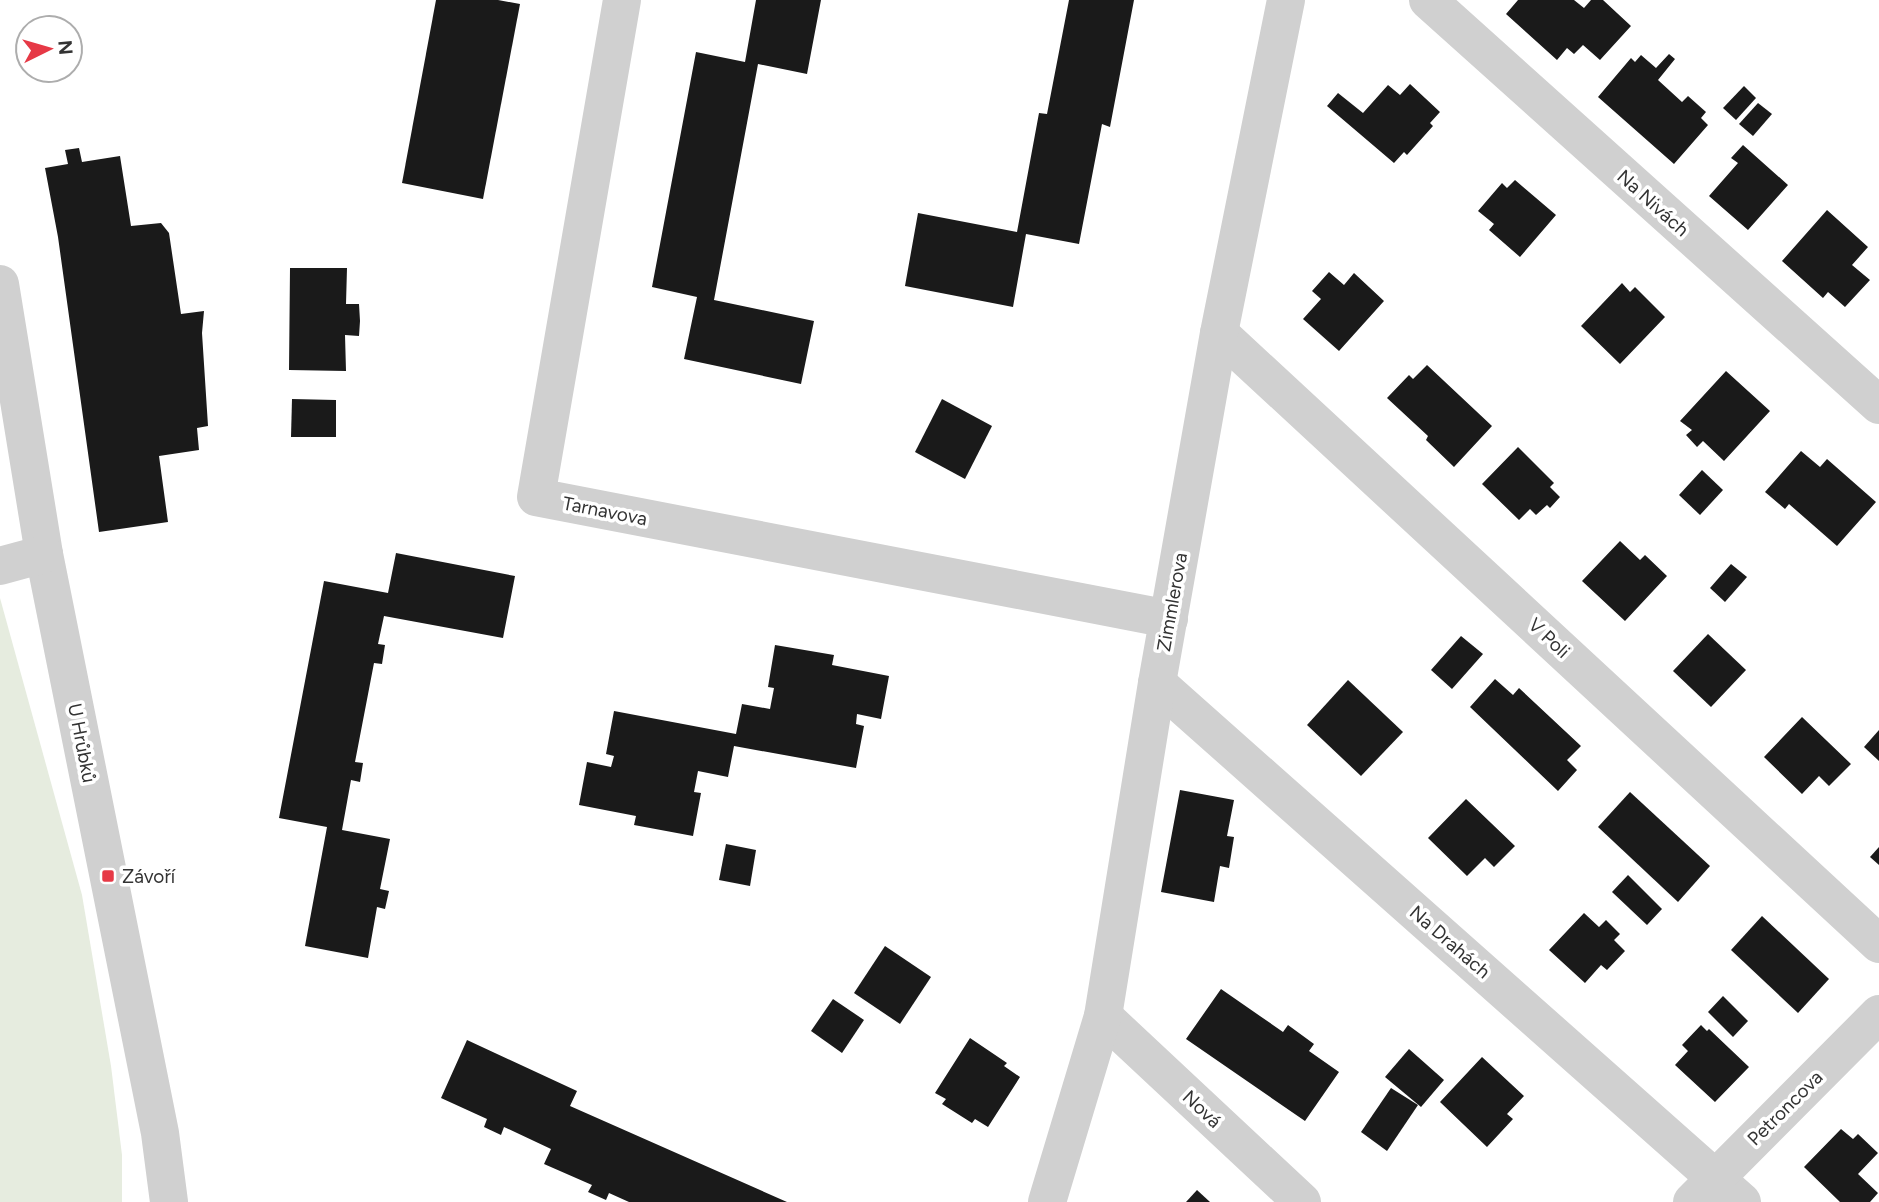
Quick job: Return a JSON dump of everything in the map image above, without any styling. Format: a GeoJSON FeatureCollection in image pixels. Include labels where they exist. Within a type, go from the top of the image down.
{"type":"FeatureCollection","features":[{"type":"Feature","properties":{"kind":"street","name":"Tarnavova"},"geometry":{"type":"LineString","coordinates":[[622,0],[536,497],[1169,619]]}},
{"type":"Feature","properties":{"kind":"street","name":"Zimmlerova"},"geometry":{"type":"LineString","coordinates":[[1047,1202],[1103,1016],[1157,683],[1219,333],[1286,0]]}},
{"type":"Feature","properties":{"kind":"street","name":"Na Nivách"},"geometry":{"type":"LineString","coordinates":[[1428,0],[1879,405]]}},
{"type":"Feature","properties":{"kind":"street","name":"U Hrůbků"},"geometry":{"type":"LineString","coordinates":[[0,284],[44,554],[160,1133],[169,1202]]}},
{"type":"Feature","properties":{"kind":"street","name":"V Poli"},"geometry":{"type":"LineString","coordinates":[[1219,333],[1879,944]]}},
{"type":"Feature","properties":{"kind":"street"},"geometry":{"type":"LineString","coordinates":[[0,566],[44,554]]}},
{"type":"Feature","properties":{"kind":"street","name":"Na Drahách"},"geometry":{"type":"LineString","coordinates":[[1157,683],[1716,1194]]}},
{"type":"Feature","properties":{"kind":"street","name":"Petroncova"},"geometry":{"type":"LineString","coordinates":[[1716,1194],[1879,1014]]}},
{"type":"Feature","properties":{"kind":"street","name":"Nová"},"geometry":{"type":"LineString","coordinates":[[1103,1016],[1302,1202]]}},
{"type":"Feature","properties":{"kind":"shaded area"},"geometry":{"type":"Polygon","coordinates":[[[0,598],[82,895],[111,1066],[122,1155],[122,1202],[0,1202],[0,598]]]}},
{"type":"Feature","properties":{"kind":"building"},"geometry":{"type":"Polygon","coordinates":[[[436,0],[498,0],[520,4],[483,199],[402,183],[436,0]]]}},
{"type":"Feature","properties":{"kind":"building"},"geometry":{"type":"Polygon","coordinates":[[[756,0],[821,0],[807,74],[758,64],[714,300],[814,321],[801,384],[684,359],[697,297],[652,287],[696,52],[745,62],[756,0]]]}},
{"type":"Feature","properties":{"kind":"building"},"geometry":{"type":"Polygon","coordinates":[[[1069,0],[1134,0],[1110,127],[1102,124],[1079,244],[1026,234],[1013,307],[905,286],[918,213],[1017,232],[1039,113],[1047,114],[1069,0]]]}},
{"type":"Feature","properties":{"kind":"building"},"geometry":{"type":"Polygon","coordinates":[[[1518,0],[1574,0],[1584,8],[1591,0],[1603,0],[1631,26],[1600,60],[1583,45],[1574,54],[1567,48],[1557,60],[1506,14],[1518,0]]]}},
{"type":"Feature","properties":{"kind":"building"},"geometry":{"type":"Polygon","coordinates":[[[1669,54],[1675,59],[1658,80],[1682,102],[1688,96],[1706,112],[1701,118],[1708,125],[1674,164],[1598,97],[1631,58],[1635,62],[1641,55],[1656,68],[1669,54]]]}},
{"type":"Feature","properties":{"kind":"building"},"geometry":{"type":"Polygon","coordinates":[[[1410,84],[1440,112],[1430,123],[1433,126],[1407,155],[1404,152],[1394,163],[1327,106],[1338,93],[1363,113],[1388,85],[1400,95],[1410,84]]]}},
{"type":"Feature","properties":{"kind":"building"},"geometry":{"type":"Polygon","coordinates":[[[1744,86],[1756,98],[1736,120],[1723,108],[1744,86]]]}},
{"type":"Feature","properties":{"kind":"building"},"geometry":{"type":"Polygon","coordinates":[[[1758,103],[1772,114],[1753,136],[1739,124],[1758,103]]]}},
{"type":"Feature","properties":{"kind":"building"},"geometry":{"type":"Polygon","coordinates":[[[1743,145],[1788,185],[1748,230],[1709,196],[1738,163],[1731,158],[1743,145]]]}},
{"type":"Feature","properties":{"kind":"building"},"geometry":{"type":"Polygon","coordinates":[[[79,148],[82,162],[120,156],[131,226],[161,223],[169,233],[181,314],[204,311],[202,333],[208,426],[197,428],[199,450],[159,456],[168,522],[99,532],[58,237],[45,168],[68,164],[65,150],[79,148]]]}},
{"type":"Feature","properties":{"kind":"building"},"geometry":{"type":"Polygon","coordinates":[[[1515,180],[1556,215],[1520,257],[1489,230],[1494,224],[1478,211],[1502,183],[1507,188],[1515,180]]]}},
{"type":"Feature","properties":{"kind":"building"},"geometry":{"type":"Polygon","coordinates":[[[1827,210],[1868,247],[1852,265],[1870,280],[1845,307],[1828,292],[1823,298],[1782,261],[1827,210]]]}},
{"type":"Feature","properties":{"kind":"building"},"geometry":{"type":"Polygon","coordinates":[[[290,268],[347,268],[346,304],[359,304],[360,321],[359,336],[345,335],[346,371],[289,370],[290,268]]]}},
{"type":"Feature","properties":{"kind":"building"},"geometry":{"type":"Polygon","coordinates":[[[1329,272],[1344,285],[1354,273],[1384,301],[1339,351],[1303,319],[1321,299],[1312,291],[1329,272]]]}},
{"type":"Feature","properties":{"kind":"building"},"geometry":{"type":"Polygon","coordinates":[[[1622,283],[1630,292],[1635,287],[1665,317],[1620,364],[1581,326],[1622,283]]]}},
{"type":"Feature","properties":{"kind":"building"},"geometry":{"type":"Polygon","coordinates":[[[1427,365],[1492,426],[1454,467],[1426,440],[1428,436],[1387,398],[1409,375],[1413,379],[1427,365]]]}},
{"type":"Feature","properties":{"kind":"building"},"geometry":{"type":"Polygon","coordinates":[[[1726,371],[1770,411],[1724,461],[1703,441],[1697,447],[1686,435],[1692,430],[1680,421],[1726,371]]]}},
{"type":"Feature","properties":{"kind":"building"},"geometry":{"type":"Polygon","coordinates":[[[292,399],[336,400],[336,437],[291,437],[292,399]]]}},
{"type":"Feature","properties":{"kind":"building"},"geometry":{"type":"Polygon","coordinates":[[[942,399],[992,426],[965,479],[915,452],[942,399]]]}},
{"type":"Feature","properties":{"kind":"building"},"geometry":{"type":"Polygon","coordinates":[[[1518,447],[1554,483],[1550,487],[1560,497],[1550,508],[1547,505],[1536,515],[1530,509],[1519,520],[1482,484],[1518,447]]]}},
{"type":"Feature","properties":{"kind":"building"},"geometry":{"type":"Polygon","coordinates":[[[1801,451],[1820,467],[1827,459],[1876,502],[1837,546],[1789,504],[1785,509],[1765,492],[1801,451]]]}},
{"type":"Feature","properties":{"kind":"building"},"geometry":{"type":"Polygon","coordinates":[[[1702,470],[1723,490],[1700,515],[1679,495],[1702,470]]]}},
{"type":"Feature","properties":{"kind":"building"},"geometry":{"type":"Polygon","coordinates":[[[1620,541],[1640,560],[1645,555],[1667,576],[1625,621],[1582,581],[1620,541]]]}},
{"type":"Feature","properties":{"kind":"building"},"geometry":{"type":"Polygon","coordinates":[[[396,553],[515,576],[503,638],[384,616],[378,644],[385,645],[382,664],[374,663],[355,762],[363,763],[360,782],[351,780],[342,830],[390,839],[380,889],[389,891],[385,909],[377,907],[368,958],[305,946],[327,827],[279,818],[324,581],[388,593],[396,553]]]}},
{"type":"Feature","properties":{"kind":"building"},"geometry":{"type":"Polygon","coordinates":[[[1731,564],[1747,577],[1725,602],[1710,588],[1731,564]]]}},
{"type":"Feature","properties":{"kind":"building"},"geometry":{"type":"Polygon","coordinates":[[[1708,634],[1746,670],[1711,707],[1673,671],[1708,634]]]}},
{"type":"Feature","properties":{"kind":"building"},"geometry":{"type":"Polygon","coordinates":[[[1461,636],[1483,654],[1452,689],[1431,670],[1461,636]]]}},
{"type":"Feature","properties":{"kind":"building"},"geometry":{"type":"Polygon","coordinates":[[[775,645],[834,655],[832,665],[889,676],[881,719],[857,714],[856,724],[864,726],[856,768],[734,746],[728,777],[698,771],[694,792],[701,793],[693,836],[634,825],[636,816],[579,805],[587,762],[611,767],[614,756],[606,754],[614,711],[736,734],[742,704],[770,709],[774,688],[768,687],[775,645]]]}},
{"type":"Feature","properties":{"kind":"building"},"geometry":{"type":"Polygon","coordinates":[[[1495,679],[1513,695],[1519,688],[1581,746],[1567,760],[1577,770],[1558,791],[1470,707],[1495,679]]]}},
{"type":"Feature","properties":{"kind":"building"},"geometry":{"type":"Polygon","coordinates":[[[1348,680],[1403,732],[1361,776],[1307,725],[1348,680]]]}},
{"type":"Feature","properties":{"kind":"building"},"geometry":{"type":"Polygon","coordinates":[[[1802,717],[1851,764],[1829,786],[1819,776],[1802,794],[1764,757],[1802,717]]]}},
{"type":"Feature","properties":{"kind":"building"},"geometry":{"type":"Polygon","coordinates":[[[1879,730],[1879,761],[1864,747],[1879,730]]]}},
{"type":"Feature","properties":{"kind":"building"},"geometry":{"type":"Polygon","coordinates":[[[1180,790],[1234,800],[1227,836],[1234,837],[1229,868],[1220,866],[1214,902],[1161,892],[1180,790]]]}},
{"type":"Feature","properties":{"kind":"building"},"geometry":{"type":"Polygon","coordinates":[[[1630,792],[1710,866],[1678,902],[1598,827],[1630,792]]]}},
{"type":"Feature","properties":{"kind":"building"},"geometry":{"type":"Polygon","coordinates":[[[1466,799],[1515,846],[1494,867],[1485,858],[1467,876],[1428,838],[1466,799]]]}},
{"type":"Feature","properties":{"kind":"building"},"geometry":{"type":"Polygon","coordinates":[[[726,844],[756,850],[750,886],[719,880],[726,844]]]}},
{"type":"Feature","properties":{"kind":"building"},"geometry":{"type":"Polygon","coordinates":[[[1879,847],[1879,865],[1870,857],[1879,847]]]}},
{"type":"Feature","properties":{"kind":"building"},"geometry":{"type":"Polygon","coordinates":[[[1628,875],[1662,909],[1647,925],[1612,892],[1628,875]]]}},
{"type":"Feature","properties":{"kind":"building"},"geometry":{"type":"Polygon","coordinates":[[[1584,913],[1599,927],[1606,920],[1620,934],[1614,940],[1625,951],[1607,970],[1601,965],[1585,983],[1549,950],[1584,913]]]}},
{"type":"Feature","properties":{"kind":"building"},"geometry":{"type":"Polygon","coordinates":[[[1762,916],[1829,979],[1798,1013],[1731,950],[1762,916]]]}},
{"type":"Feature","properties":{"kind":"building"},"geometry":{"type":"Polygon","coordinates":[[[885,946],[931,977],[900,1024],[854,993],[885,946]]]}},
{"type":"Feature","properties":{"kind":"building"},"geometry":{"type":"Polygon","coordinates":[[[1221,989],[1283,1032],[1288,1025],[1314,1044],[1309,1051],[1339,1072],[1305,1121],[1186,1039],[1221,989]]]}},
{"type":"Feature","properties":{"kind":"building"},"geometry":{"type":"Polygon","coordinates":[[[1723,996],[1748,1021],[1733,1037],[1708,1012],[1723,996]]]}},
{"type":"Feature","properties":{"kind":"building"},"geometry":{"type":"Polygon","coordinates":[[[833,999],[864,1020],[842,1053],[811,1031],[833,999]]]}},
{"type":"Feature","properties":{"kind":"building"},"geometry":{"type":"Polygon","coordinates":[[[1701,1025],[1707,1031],[1709,1029],[1749,1067],[1715,1102],[1675,1065],[1688,1051],[1682,1045],[1701,1025]]]}},
{"type":"Feature","properties":{"kind":"building"},"geometry":{"type":"Polygon","coordinates":[[[970,1038],[1007,1063],[1004,1066],[1020,1077],[988,1127],[975,1119],[972,1123],[942,1104],[946,1099],[935,1093],[970,1038]]]}},
{"type":"Feature","properties":{"kind":"building"},"geometry":{"type":"Polygon","coordinates":[[[467,1040],[577,1091],[570,1106],[787,1202],[629,1202],[609,1193],[606,1200],[588,1192],[592,1185],[544,1164],[551,1149],[504,1127],[501,1135],[484,1127],[487,1119],[441,1098],[467,1040]]]}},
{"type":"Feature","properties":{"kind":"building"},"geometry":{"type":"Polygon","coordinates":[[[1409,1049],[1444,1080],[1421,1107],[1385,1077],[1409,1049]]]}},
{"type":"Feature","properties":{"kind":"building"},"geometry":{"type":"Polygon","coordinates":[[[1482,1057],[1524,1096],[1507,1114],[1513,1119],[1487,1147],[1440,1102],[1482,1057]]]}},
{"type":"Feature","properties":{"kind":"building"},"geometry":{"type":"Polygon","coordinates":[[[1391,1088],[1418,1105],[1387,1151],[1361,1132],[1391,1088]]]}},
{"type":"Feature","properties":{"kind":"building"},"geometry":{"type":"Polygon","coordinates":[[[1841,1129],[1853,1139],[1858,1134],[1878,1153],[1858,1174],[1878,1193],[1870,1202],[1840,1202],[1804,1167],[1841,1129]]]}},
{"type":"Feature","properties":{"kind":"building"},"geometry":{"type":"Polygon","coordinates":[[[1197,1190],[1210,1202],[1186,1202],[1197,1190]]]}},
{"type":"Feature","properties":{"kind":"place","name":"Závoří"},"geometry":{"type":"Point","coordinates":[108,876]}}]}
